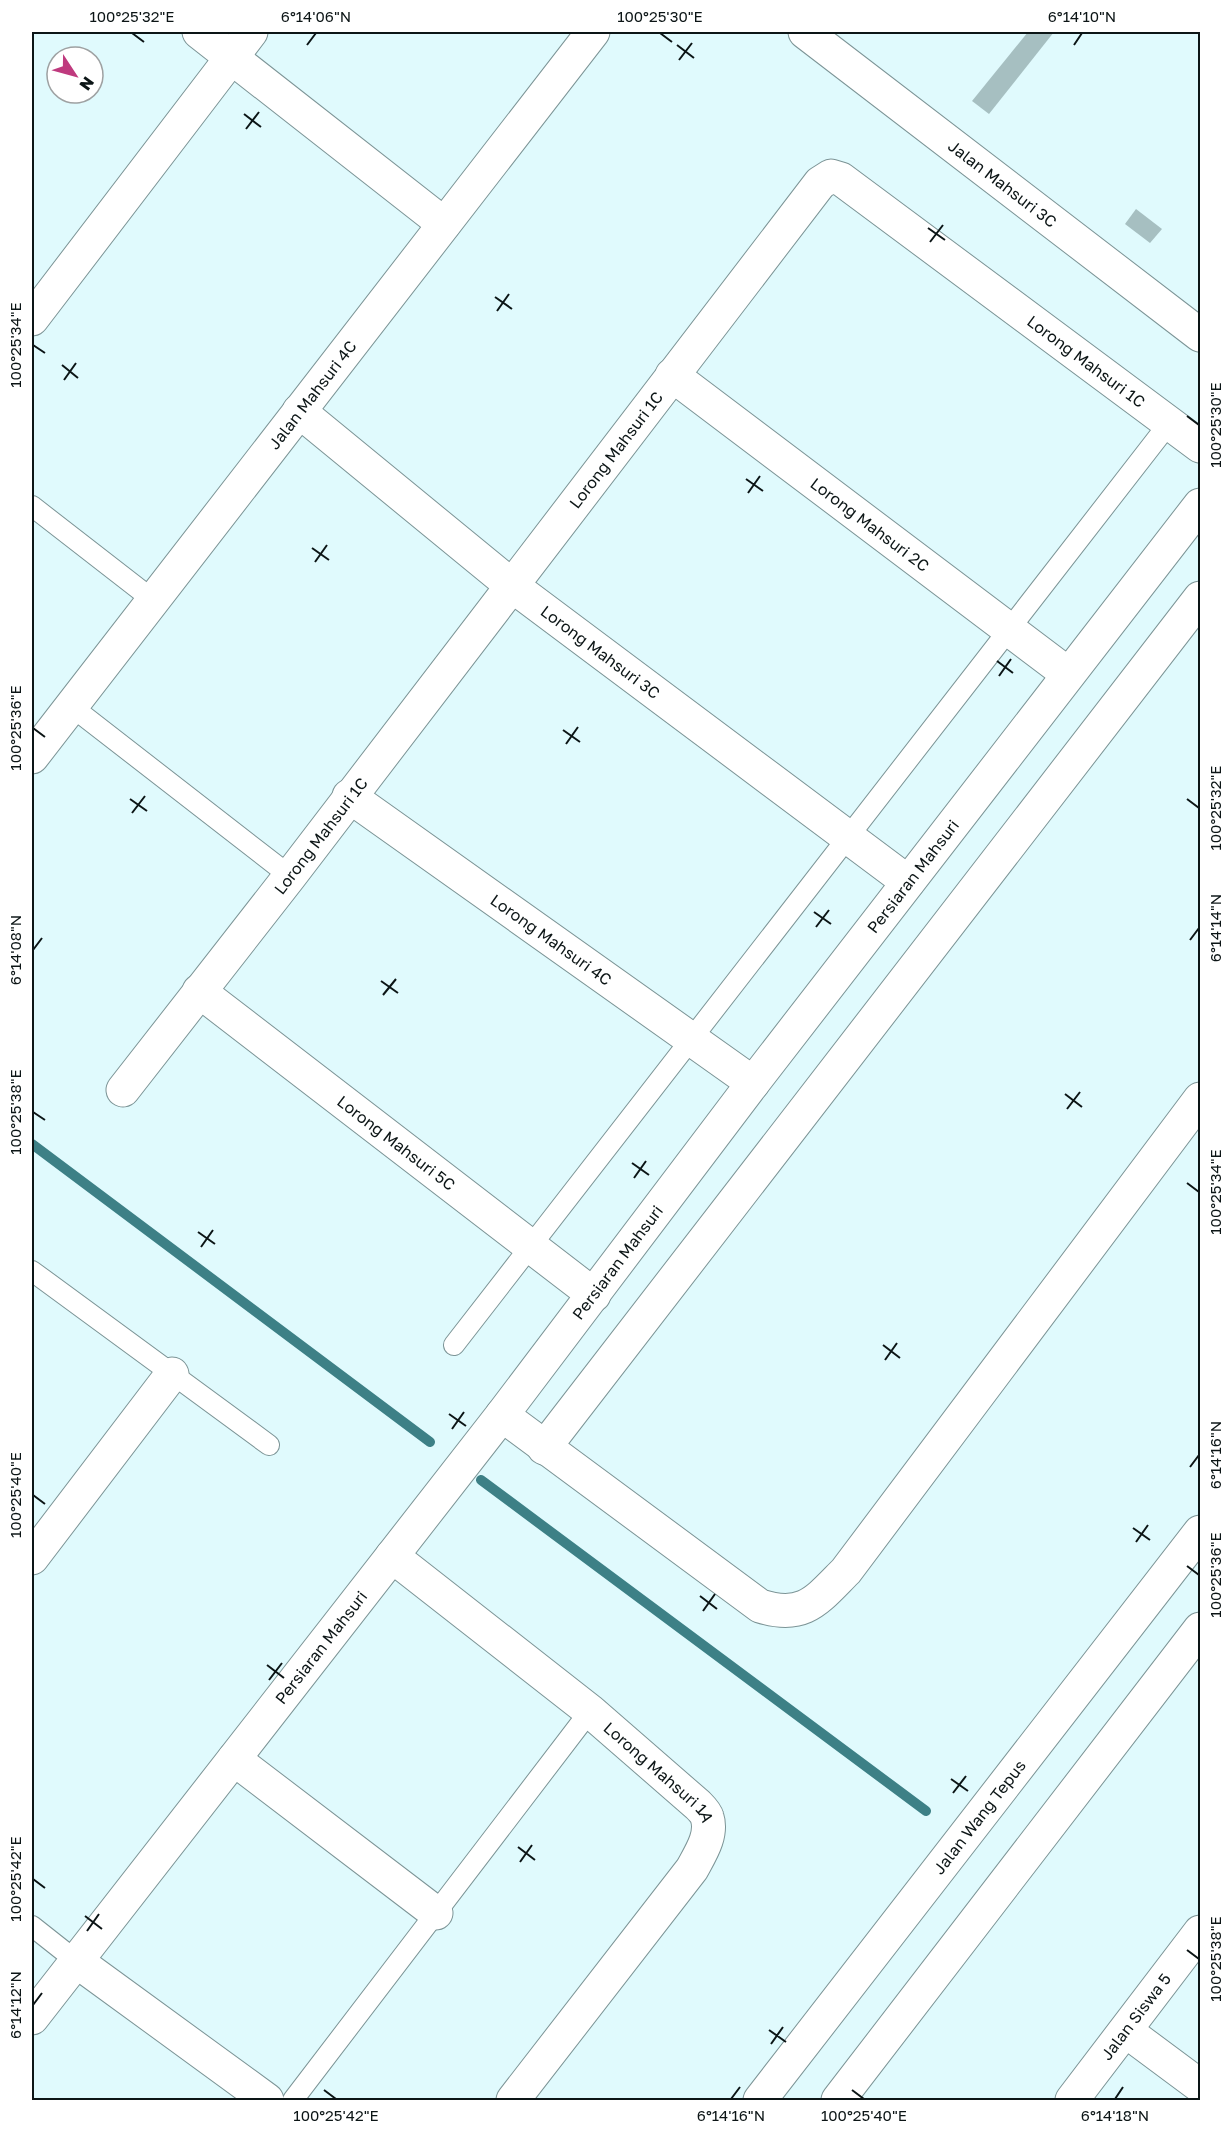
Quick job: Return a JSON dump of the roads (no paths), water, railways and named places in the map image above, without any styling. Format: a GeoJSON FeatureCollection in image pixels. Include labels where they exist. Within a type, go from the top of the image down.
{"type":"FeatureCollection","features":[{"type":"Feature","properties":{"kind":"street"},"geometry":{"type":"LineString","coordinates":[[199,32],[444,224]]}},
{"type":"Feature","properties":{"kind":"street"},"geometry":{"type":"LineString","coordinates":[[32,319],[251,32]]}},
{"type":"Feature","properties":{"kind":"street","name":"Jalan Mahsuri 4C"},"geometry":{"type":"LineString","coordinates":[[32,757],[593,32]]}},
{"type":"Feature","properties":{"kind":"street","name":"Jalan Mahsuri 3C"},"geometry":{"type":"LineString","coordinates":[[806,32],[1200,335]]}},
{"type":"Feature","properties":{"kind":"street","name":"Lorong Mahsuri 1C"},"geometry":{"type":"LineString","coordinates":[[123,1090],[290,876],[820,183],[831,176],[841,179],[1170,422],[1200,447]]}},
{"type":"Feature","properties":{"kind":"street","name":"Lorong Mahsuri 2C"},"geometry":{"type":"LineString","coordinates":[[672,375],[1068,674]]}},
{"type":"Feature","properties":{"kind":"street","name":"Lorong Mahsuri 3C"},"geometry":{"type":"LineString","coordinates":[[299,411],[511,585],[908,882]]}},
{"type":"Feature","properties":{"kind":"street","name":"Persiaran Mahsuri"},"geometry":{"type":"LineString","coordinates":[[32,2018],[502,1415],[753,1083],[1200,505]]}},
{"type":"Feature","properties":{"kind":"street"},"geometry":{"type":"LineString","coordinates":[[544,1448],[1200,597]]}},
{"type":"Feature","properties":{"kind":"street","name":"Lorong Mahsuri 4C"},"geometry":{"type":"LineString","coordinates":[[349,796],[753,1083]]}},
{"type":"Feature","properties":{"kind":"street","name":"Lorong Mahsuri 5C"},"geometry":{"type":"LineString","coordinates":[[199,991],[594,1295]]}},
{"type":"Feature","properties":{"kind":"street"},"geometry":{"type":"LineString","coordinates":[[502,1415],[760,1606],[790,1612],[806,1606],[821,1596],[846,1570],[1200,1099]]}},
{"type":"Feature","properties":{"kind":"street"},"geometry":{"type":"LineString","coordinates":[[32,1558],[172,1374]]}},
{"type":"Feature","properties":{"kind":"street","name":"Jalan Wang Tepus"},"geometry":{"type":"LineString","coordinates":[[759,2100],[1200,1532]]}},
{"type":"Feature","properties":{"kind":"street","name":"Lorong Mahsuri 1A"},"geometry":{"type":"LineString","coordinates":[[392,1556],[590,1711],[698,1805],[707,1816],[708,1833],[692,1869],[513,2100]]}},
{"type":"Feature","properties":{"kind":"street"},"geometry":{"type":"LineString","coordinates":[[838,2100],[1200,1629]]}},
{"type":"Feature","properties":{"kind":"street"},"geometry":{"type":"LineString","coordinates":[[234,1759],[436,1913]]}},
{"type":"Feature","properties":{"kind":"street","name":"Jalan Siswa 5"},"geometry":{"type":"LineString","coordinates":[[1072,2100],[1200,1932]]}},
{"type":"Feature","properties":{"kind":"street"},"geometry":{"type":"LineString","coordinates":[[75,1960],[267,2100]]}},
{"type":"Feature","properties":{"kind":"street"},"geometry":{"type":"LineString","coordinates":[[1126,2031],[1200,2086]]}},
{"type":"Feature","properties":{"kind":"lane"},"geometry":{"type":"LineString","coordinates":[[454,1345],[1170,422]]}},
{"type":"Feature","properties":{"kind":"lane"},"geometry":{"type":"LineString","coordinates":[[32,506],[153,600]]}},
{"type":"Feature","properties":{"kind":"lane"},"geometry":{"type":"LineString","coordinates":[[71,706],[290,876]]}},
{"type":"Feature","properties":{"kind":"lane"},"geometry":{"type":"LineString","coordinates":[[32,1271],[269,1446]]}},
{"type":"Feature","properties":{"kind":"lane"},"geometry":{"type":"LineString","coordinates":[[293,2100],[590,1711]]}},
{"type":"Feature","properties":{"kind":"lane"},"geometry":{"type":"LineString","coordinates":[[32,1926],[75,1960]]}},
{"type":"Feature","properties":{"kind":"waterway"},"geometry":{"type":"LineString","coordinates":[[32,1144],[430,1442]]}},
{"type":"Feature","properties":{"kind":"waterway"},"geometry":{"type":"LineString","coordinates":[[481,1480],[926,1811]]}}]}
